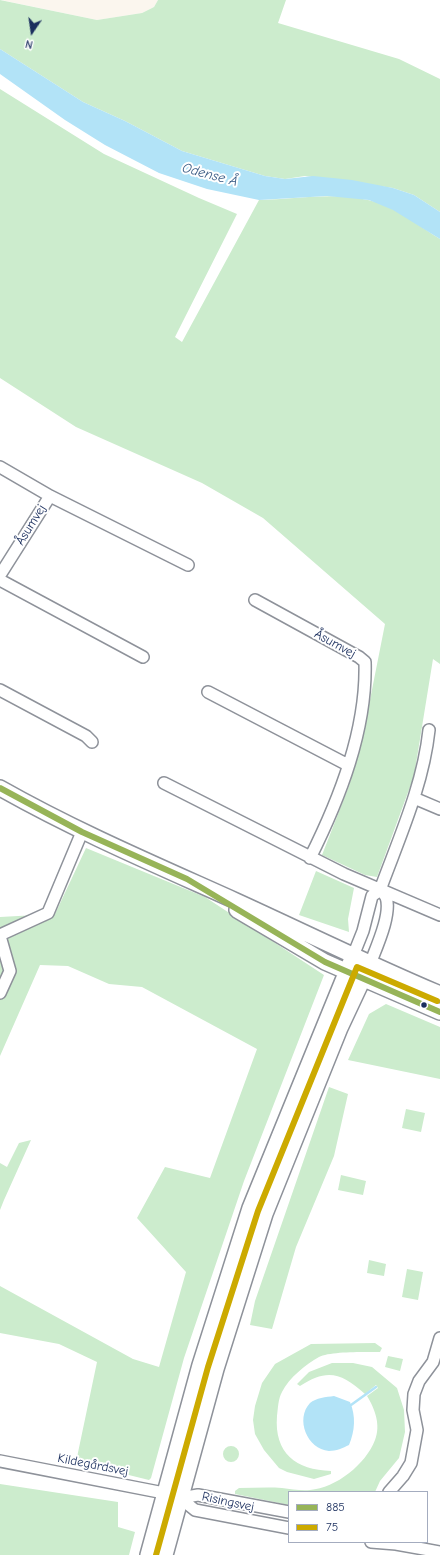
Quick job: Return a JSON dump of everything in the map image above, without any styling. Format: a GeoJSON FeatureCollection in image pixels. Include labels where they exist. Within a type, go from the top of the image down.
{"type":"FeatureCollection","features":[{"type":"Feature","properties":{"kind":"street","name":"Åsumvej"},"geometry":{"type":"LineString","coordinates":[[0,467],[50,496],[188,565]]}},
{"type":"Feature","properties":{"kind":"street","name":"Åsumvej"},"geometry":{"type":"LineString","coordinates":[[0,575],[50,496]]}},
{"type":"Feature","properties":{"kind":"street"},"geometry":{"type":"LineString","coordinates":[[0,580],[143,657]]}},
{"type":"Feature","properties":{"kind":"street","name":"Åsumvej"},"geometry":{"type":"LineString","coordinates":[[255,600],[359,656],[365,662],[360,715],[348,765],[333,808],[310,858]]}},
{"type":"Feature","properties":{"kind":"street"},"geometry":{"type":"LineString","coordinates":[[0,690],[86,736],[92,742]]}},
{"type":"Feature","properties":{"kind":"street"},"geometry":{"type":"LineString","coordinates":[[208,692],[348,765]]}},
{"type":"Feature","properties":{"kind":"street"},"geometry":{"type":"LineString","coordinates":[[148,1555],[200,1365],[250,1208],[363,931],[372,896],[380,890],[414,798],[427,752],[429,730]]}},
{"type":"Feature","properties":{"kind":"street"},"geometry":{"type":"LineString","coordinates":[[164,783],[310,858],[440,915]]}},
{"type":"Feature","properties":{"kind":"street"},"geometry":{"type":"LineString","coordinates":[[0,788],[82,832],[370,964],[440,994]]}},
{"type":"Feature","properties":{"kind":"street"},"geometry":{"type":"LineString","coordinates":[[414,798],[440,809]]}},
{"type":"Feature","properties":{"kind":"street"},"geometry":{"type":"LineString","coordinates":[[0,993],[10,971],[0,935],[48,913],[82,832]]}},
{"type":"Feature","properties":{"kind":"street"},"geometry":{"type":"LineString","coordinates":[[187,879],[325,962],[440,1012]]}},
{"type":"Feature","properties":{"kind":"street"},"geometry":{"type":"LineString","coordinates":[[165,1555],[216,1369],[265,1214],[340,1028],[380,939],[386,908],[386,898],[380,890]]}},
{"type":"Feature","properties":{"kind":"street"},"geometry":{"type":"LineString","coordinates":[[390,1491],[403,1476],[411,1463],[417,1430],[413,1410],[414,1394],[419,1381],[433,1362],[440,1338]]}},
{"type":"Feature","properties":{"kind":"street","name":"Kildegårdsvej"},"geometry":{"type":"LineString","coordinates":[[0,1461],[164,1493],[180,1498]]}},
{"type":"Feature","properties":{"kind":"street","name":"Risingsvej"},"geometry":{"type":"LineString","coordinates":[[180,1498],[198,1495],[288,1512]]}},
{"type":"Feature","properties":{"kind":"street","name":"Risingsvej"},"geometry":{"type":"LineString","coordinates":[[180,1498],[195,1510],[288,1528]]}},
{"type":"Feature","properties":{"kind":"street"},"geometry":{"type":"LineString","coordinates":[[393,1543],[440,1552]]}},
{"type":"Feature","properties":{"kind":"shaded area"},"geometry":{"type":"Polygon","coordinates":[[[1,0],[158,0],[154,7],[142,13],[97,20],[1,0]]]}},
{"type":"Feature","properties":{"kind":"green space"},"geometry":{"type":"Polygon","coordinates":[[[0,0],[97,20],[142,13],[154,7],[158,0],[286,0],[278,23],[399,59],[440,79],[440,212],[414,195],[393,188],[305,176],[285,179],[265,176],[182,151],[125,121],[83,102],[0,49],[0,0]]]}},
{"type":"Feature","properties":{"kind":"green space"},"geometry":{"type":"Polygon","coordinates":[[[0,89],[104,154],[237,214],[175,337],[182,342],[259,200],[336,196],[367,200],[382,204],[397,211],[440,239],[440,664],[433,659],[414,776],[377,877],[365,875],[322,855],[349,786],[364,730],[385,624],[263,518],[202,483],[76,427],[0,378],[0,89]]]}},
{"type":"Feature","properties":{"kind":"green space"},"geometry":{"type":"Polygon","coordinates":[[[86,848],[205,897],[324,975],[244,1181],[184,1358],[151,1478],[149,1480],[76,1462],[97,1362],[59,1344],[0,1333],[0,1286],[133,1359],[159,1367],[186,1272],[137,1218],[165,1167],[210,1178],[257,1049],[142,987],[109,984],[68,966],[40,965],[0,1056],[0,917],[55,914],[86,848]]]}},
{"type":"Feature","properties":{"kind":"green space"},"geometry":{"type":"Polygon","coordinates":[[[316,871],[354,888],[348,919],[349,932],[299,915],[316,871]]]}},
{"type":"Feature","properties":{"kind":"green space"},"geometry":{"type":"Polygon","coordinates":[[[386,1004],[440,1027],[440,1079],[348,1060],[369,1014],[386,1004]]]}},
{"type":"Feature","properties":{"kind":"green space"},"geometry":{"type":"Polygon","coordinates":[[[329,1087],[348,1094],[334,1156],[296,1247],[272,1329],[250,1325],[255,1301],[329,1087]]]}},
{"type":"Feature","properties":{"kind":"green space"},"geometry":{"type":"Polygon","coordinates":[[[406,1109],[425,1113],[421,1132],[402,1128],[406,1109]]]}},
{"type":"Feature","properties":{"kind":"green space"},"geometry":{"type":"Polygon","coordinates":[[[31,1140],[0,1210],[0,1163],[7,1167],[19,1143],[31,1140]]]}},
{"type":"Feature","properties":{"kind":"green space"},"geometry":{"type":"Polygon","coordinates":[[[341,1175],[366,1181],[363,1195],[338,1190],[341,1175]]]}},
{"type":"Feature","properties":{"kind":"green space"},"geometry":{"type":"Polygon","coordinates":[[[369,1260],[386,1264],[384,1276],[367,1273],[369,1260]]]}},
{"type":"Feature","properties":{"kind":"green space"},"geometry":{"type":"Polygon","coordinates":[[[407,1269],[423,1272],[418,1300],[402,1297],[407,1269]]]}},
{"type":"Feature","properties":{"kind":"green space"},"geometry":{"type":"Polygon","coordinates":[[[375,1343],[382,1348],[380,1352],[340,1353],[319,1357],[303,1367],[293,1377],[282,1392],[278,1404],[277,1429],[279,1440],[284,1449],[290,1457],[298,1463],[319,1470],[331,1471],[331,1474],[314,1479],[287,1472],[279,1468],[264,1450],[255,1434],[253,1420],[255,1406],[262,1383],[275,1364],[311,1344],[375,1343]]]}},
{"type":"Feature","properties":{"kind":"green space"},"geometry":{"type":"Polygon","coordinates":[[[388,1356],[403,1359],[400,1371],[385,1367],[388,1356]]]}},
{"type":"Feature","properties":{"kind":"green space"},"geometry":{"type":"Polygon","coordinates":[[[332,1363],[353,1363],[372,1367],[397,1388],[404,1410],[405,1432],[399,1458],[380,1481],[375,1491],[288,1491],[288,1505],[235,1494],[235,1491],[239,1488],[310,1490],[330,1485],[340,1480],[357,1466],[371,1449],[377,1434],[377,1423],[372,1406],[367,1396],[378,1388],[376,1385],[365,1394],[349,1381],[334,1375],[318,1377],[300,1386],[297,1384],[309,1372],[332,1363]]]}},
{"type":"Feature","properties":{"kind":"green space"},"geometry":{"type":"Polygon","coordinates":[[[231,1446],[237,1448],[239,1454],[237,1460],[231,1462],[225,1460],[223,1454],[225,1448],[231,1446]]]}},
{"type":"Feature","properties":{"kind":"green space"},"geometry":{"type":"Polygon","coordinates":[[[0,1484],[118,1502],[118,1527],[135,1532],[129,1555],[0,1555],[0,1484]]]}},
{"type":"Feature","properties":{"kind":"water","name":"Odense Å"},"geometry":{"type":"Polygon","coordinates":[[[0,49],[83,102],[125,121],[182,151],[265,176],[285,179],[313,176],[352,180],[393,188],[414,195],[440,212],[440,239],[393,210],[369,200],[327,196],[259,200],[207,189],[159,173],[105,145],[65,120],[0,74],[0,49]]]}},
{"type":"Feature","properties":{"kind":"water"},"geometry":{"type":"Polygon","coordinates":[[[334,1396],[350,1402],[354,1418],[354,1429],[349,1445],[337,1450],[329,1451],[321,1449],[309,1439],[304,1425],[304,1417],[306,1410],[312,1401],[334,1396]]]}},
{"type":"Feature","properties":{"kind":"waterway"},"geometry":{"type":"LineString","coordinates":[[351,1405],[376,1387]]}},
{"type":"Feature","properties":{"kind":"transit line","name":"885"},"geometry":{"type":"LineString","coordinates":[[0,788],[82,832],[187,879],[325,962],[440,1012]]}},
{"type":"Feature","properties":{"kind":"transit line","name":"75"},"geometry":{"type":"LineString","coordinates":[[156,1555],[208,1367],[258,1211],[357,967],[437,1001]]}}]}
